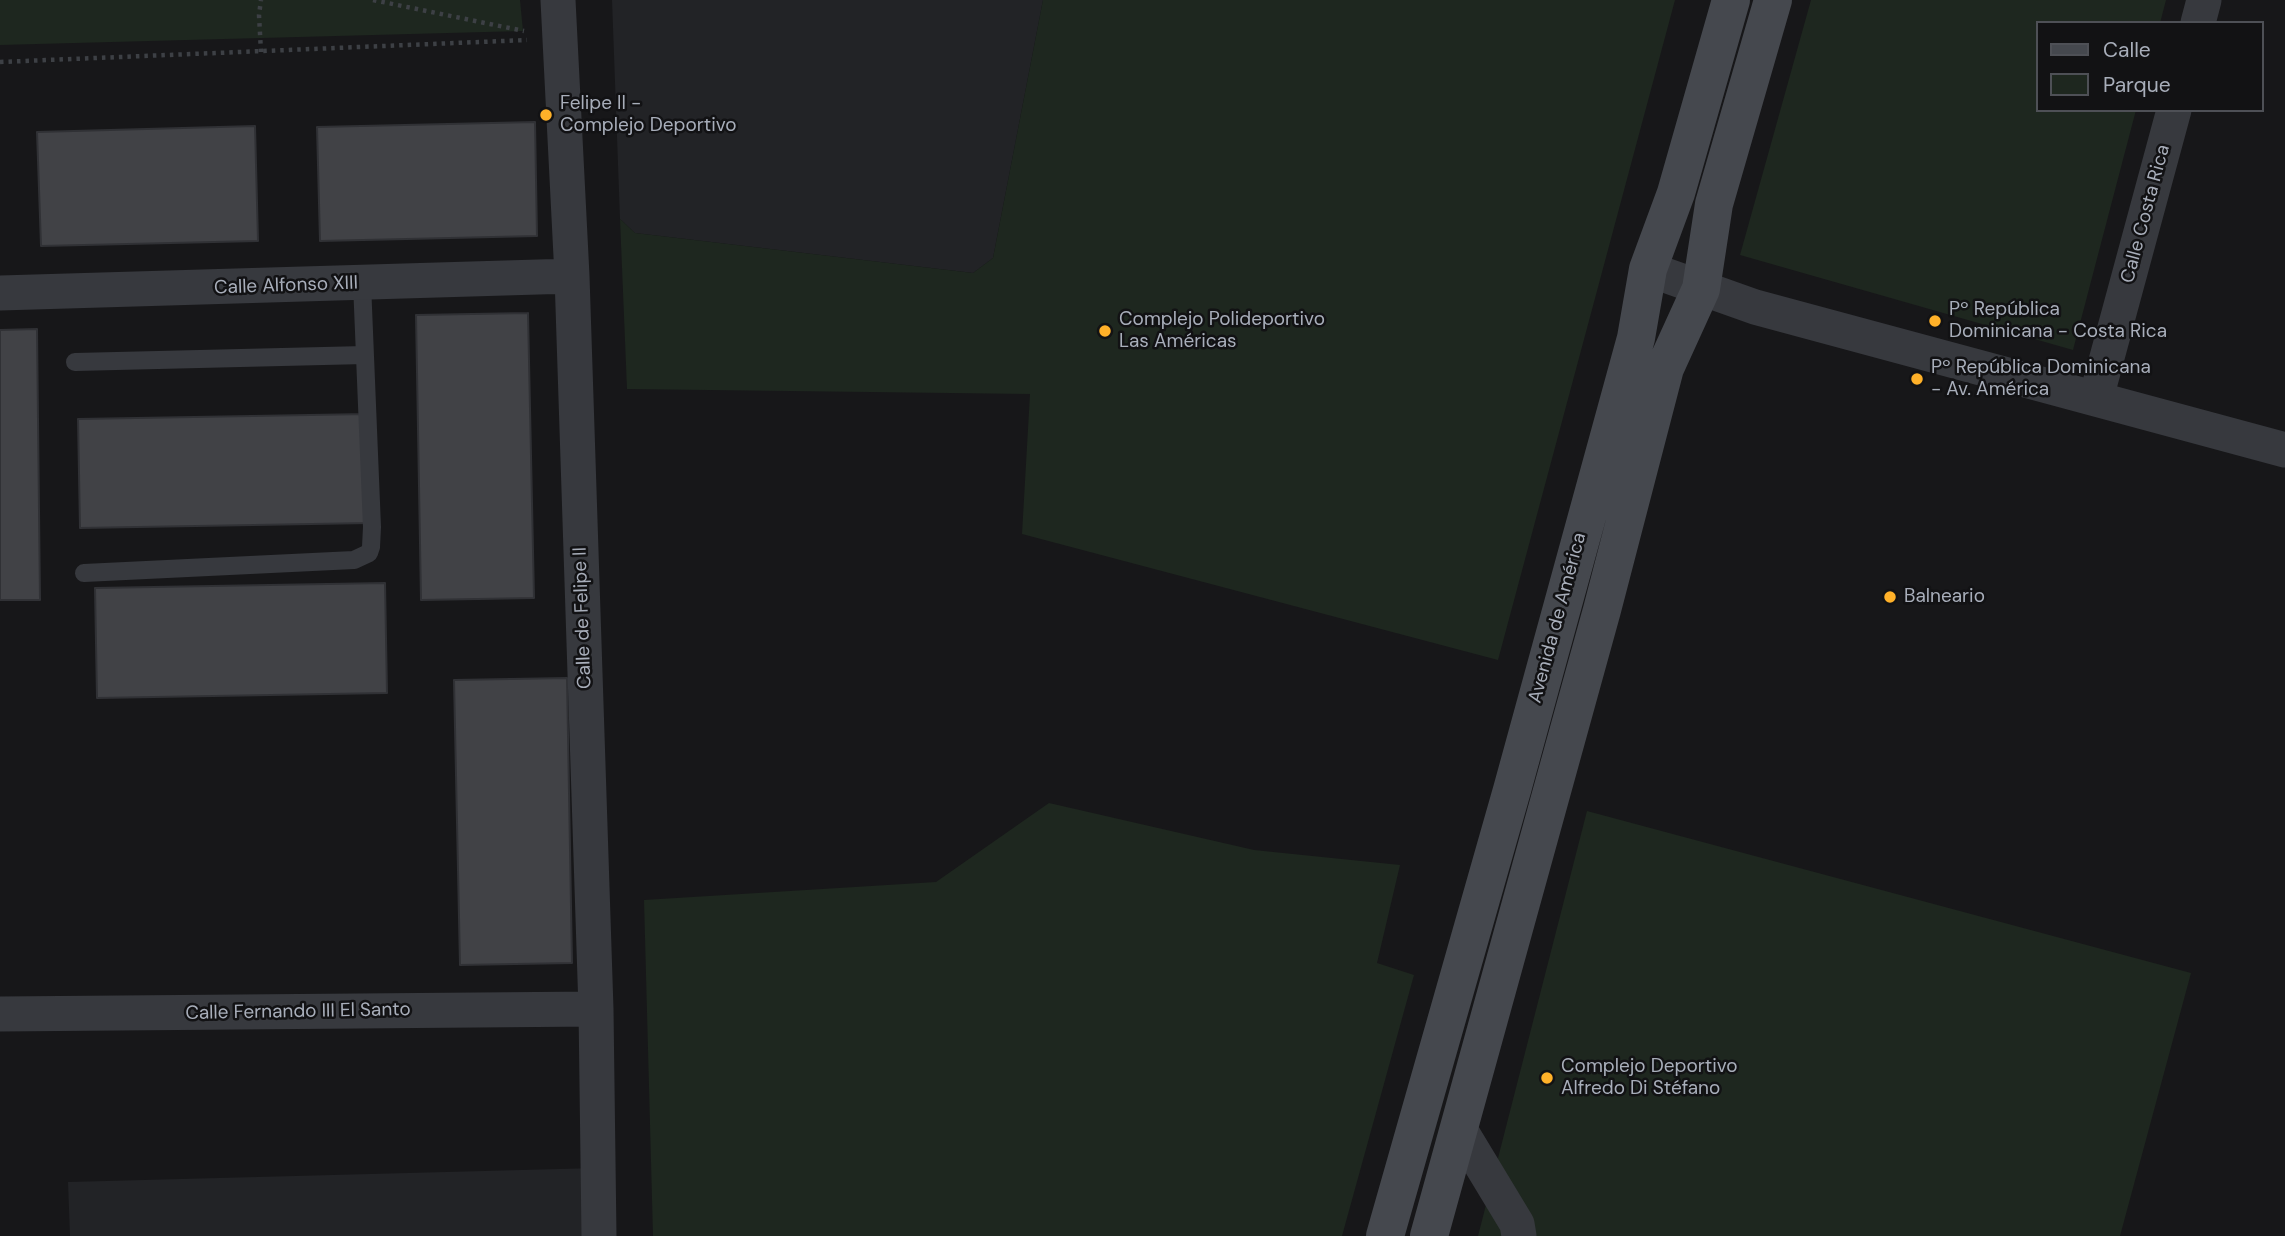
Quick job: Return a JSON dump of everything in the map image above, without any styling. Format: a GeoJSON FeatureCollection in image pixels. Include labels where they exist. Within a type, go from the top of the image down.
{"type":"FeatureCollection","features":[{"type":"Feature","properties":{"kind":"main road","name":"Avenida de América"},"geometry":{"type":"LineString","coordinates":[[1385,1236],[1636,338],[1648,269],[1676,193],[1731,0]]}},
{"type":"Feature","properties":{"kind":"main road","name":"Avenida de América"},"geometry":{"type":"LineString","coordinates":[[1429,1236],[1602,610],[1665,368],[1701,289],[1714,204],[1773,0]]}},
{"type":"Feature","properties":{"kind":"street","name":"Calle de Felipe II"},"geometry":{"type":"LineString","coordinates":[[558,0],[572,276],[596,1009],[599,1236]]}},
{"type":"Feature","properties":{"kind":"street"},"geometry":{"type":"LineString","coordinates":[[2199,21],[2204,0]]}},
{"type":"Feature","properties":{"kind":"street","name":"Calle Costa Rica"},"geometry":{"type":"LineString","coordinates":[[2096,398],[2173,112]]}},
{"type":"Feature","properties":{"kind":"street"},"geometry":{"type":"LineString","coordinates":[[1648,269],[1755,307],[2285,450]]}},
{"type":"Feature","properties":{"kind":"street","name":"Calle Alfonso XIII"},"geometry":{"type":"LineString","coordinates":[[0,293],[572,276]]}},
{"type":"Feature","properties":{"kind":"street","name":"Calle Fernando III El Santo"},"geometry":{"type":"LineString","coordinates":[[0,1014],[596,1009]]}},
{"type":"Feature","properties":{"kind":"street"},"geometry":{"type":"LineString","coordinates":[[1459,1128],[1517,1224],[1519,1236]]}},
{"type":"Feature","properties":{"kind":"lane"},"geometry":{"type":"LineString","coordinates":[[84,573],[354,560],[369,553],[372,527],[362,284]]}},
{"type":"Feature","properties":{"kind":"lane"},"geometry":{"type":"LineString","coordinates":[[75,362],[365,355]]}},
{"type":"Feature","properties":{"kind":"path"},"geometry":{"type":"LineString","coordinates":[[261,0],[258,15],[261,52]]}},
{"type":"Feature","properties":{"kind":"path"},"geometry":{"type":"LineString","coordinates":[[373,0],[559,38]]}},
{"type":"Feature","properties":{"kind":"path"},"geometry":{"type":"LineString","coordinates":[[0,62],[559,38]]}},
{"type":"Feature","properties":{"kind":"shaded area"},"geometry":{"type":"Polygon","coordinates":[[[612,0],[1043,0],[993,258],[973,273],[635,233],[620,219],[612,0]]]}},
{"type":"Feature","properties":{"kind":"shaded area"},"geometry":{"type":"Polygon","coordinates":[[[597,1168],[599,1236],[70,1236],[68,1182],[597,1168]]]}},
{"type":"Feature","properties":{"kind":"green space"},"geometry":{"type":"Polygon","coordinates":[[[0,0],[520,0],[523,31],[0,45],[0,0]]]}},
{"type":"Feature","properties":{"kind":"green space","name":"Complejo Polideportivo Las Américas"},"geometry":{"type":"Polygon","coordinates":[[[1043,0],[1675,0],[1498,660],[1022,534],[1030,394],[627,389],[620,219],[635,233],[973,273],[993,258],[1043,0]]]}},
{"type":"Feature","properties":{"kind":"green space"},"geometry":{"type":"Polygon","coordinates":[[[1811,0],[2166,0],[2161,21],[2036,21],[2036,112],[2135,112],[2073,350],[1740,255],[1811,0]]]}},
{"type":"Feature","properties":{"kind":"green space"},"geometry":{"type":"Polygon","coordinates":[[[1049,803],[1254,850],[1400,865],[1377,963],[1414,975],[1342,1236],[653,1236],[644,900],[936,882],[1049,803]]]}},
{"type":"Feature","properties":{"kind":"green space"},"geometry":{"type":"Polygon","coordinates":[[[1587,811],[2191,973],[2120,1236],[1478,1236],[1587,811]]]}},
{"type":"Feature","properties":{"kind":"building"},"geometry":{"type":"Polygon","coordinates":[[[535,122],[537,236],[320,241],[317,127],[535,122]]]}},
{"type":"Feature","properties":{"kind":"building"},"geometry":{"type":"Polygon","coordinates":[[[255,126],[258,241],[41,246],[37,132],[255,126]]]}},
{"type":"Feature","properties":{"kind":"building"},"geometry":{"type":"Polygon","coordinates":[[[528,313],[534,598],[421,600],[416,315],[528,313]]]}},
{"type":"Feature","properties":{"kind":"building"},"geometry":{"type":"Polygon","coordinates":[[[37,329],[40,600],[0,600],[0,330],[37,329]]]}},
{"type":"Feature","properties":{"kind":"building"},"geometry":{"type":"Polygon","coordinates":[[[367,414],[370,523],[80,528],[78,419],[367,414]]]}},
{"type":"Feature","properties":{"kind":"building"},"geometry":{"type":"Polygon","coordinates":[[[385,583],[387,693],[97,698],[95,588],[385,583]]]}},
{"type":"Feature","properties":{"kind":"building"},"geometry":{"type":"Polygon","coordinates":[[[567,678],[572,963],[460,965],[454,680],[567,678]]]}},
{"type":"Feature","properties":{"kind":"place","name":"Felipe II - Complejo Deportivo"},"geometry":{"type":"Point","coordinates":[546,115]}},
{"type":"Feature","properties":{"kind":"place","name":"Pº República Dominicana - Costa Rica"},"geometry":{"type":"Point","coordinates":[1935,321]}},
{"type":"Feature","properties":{"kind":"place","name":"Complejo Polideportivo Las Américas"},"geometry":{"type":"Point","coordinates":[1105,331]}},
{"type":"Feature","properties":{"kind":"place","name":"Pº República Dominicana - Av. América"},"geometry":{"type":"Point","coordinates":[1917,379]}},
{"type":"Feature","properties":{"kind":"place","name":"Balneario"},"geometry":{"type":"Point","coordinates":[1890,597]}},
{"type":"Feature","properties":{"kind":"place","name":"Complejo Deportivo Alfredo Di Stéfano"},"geometry":{"type":"Point","coordinates":[1547,1078]}}]}
